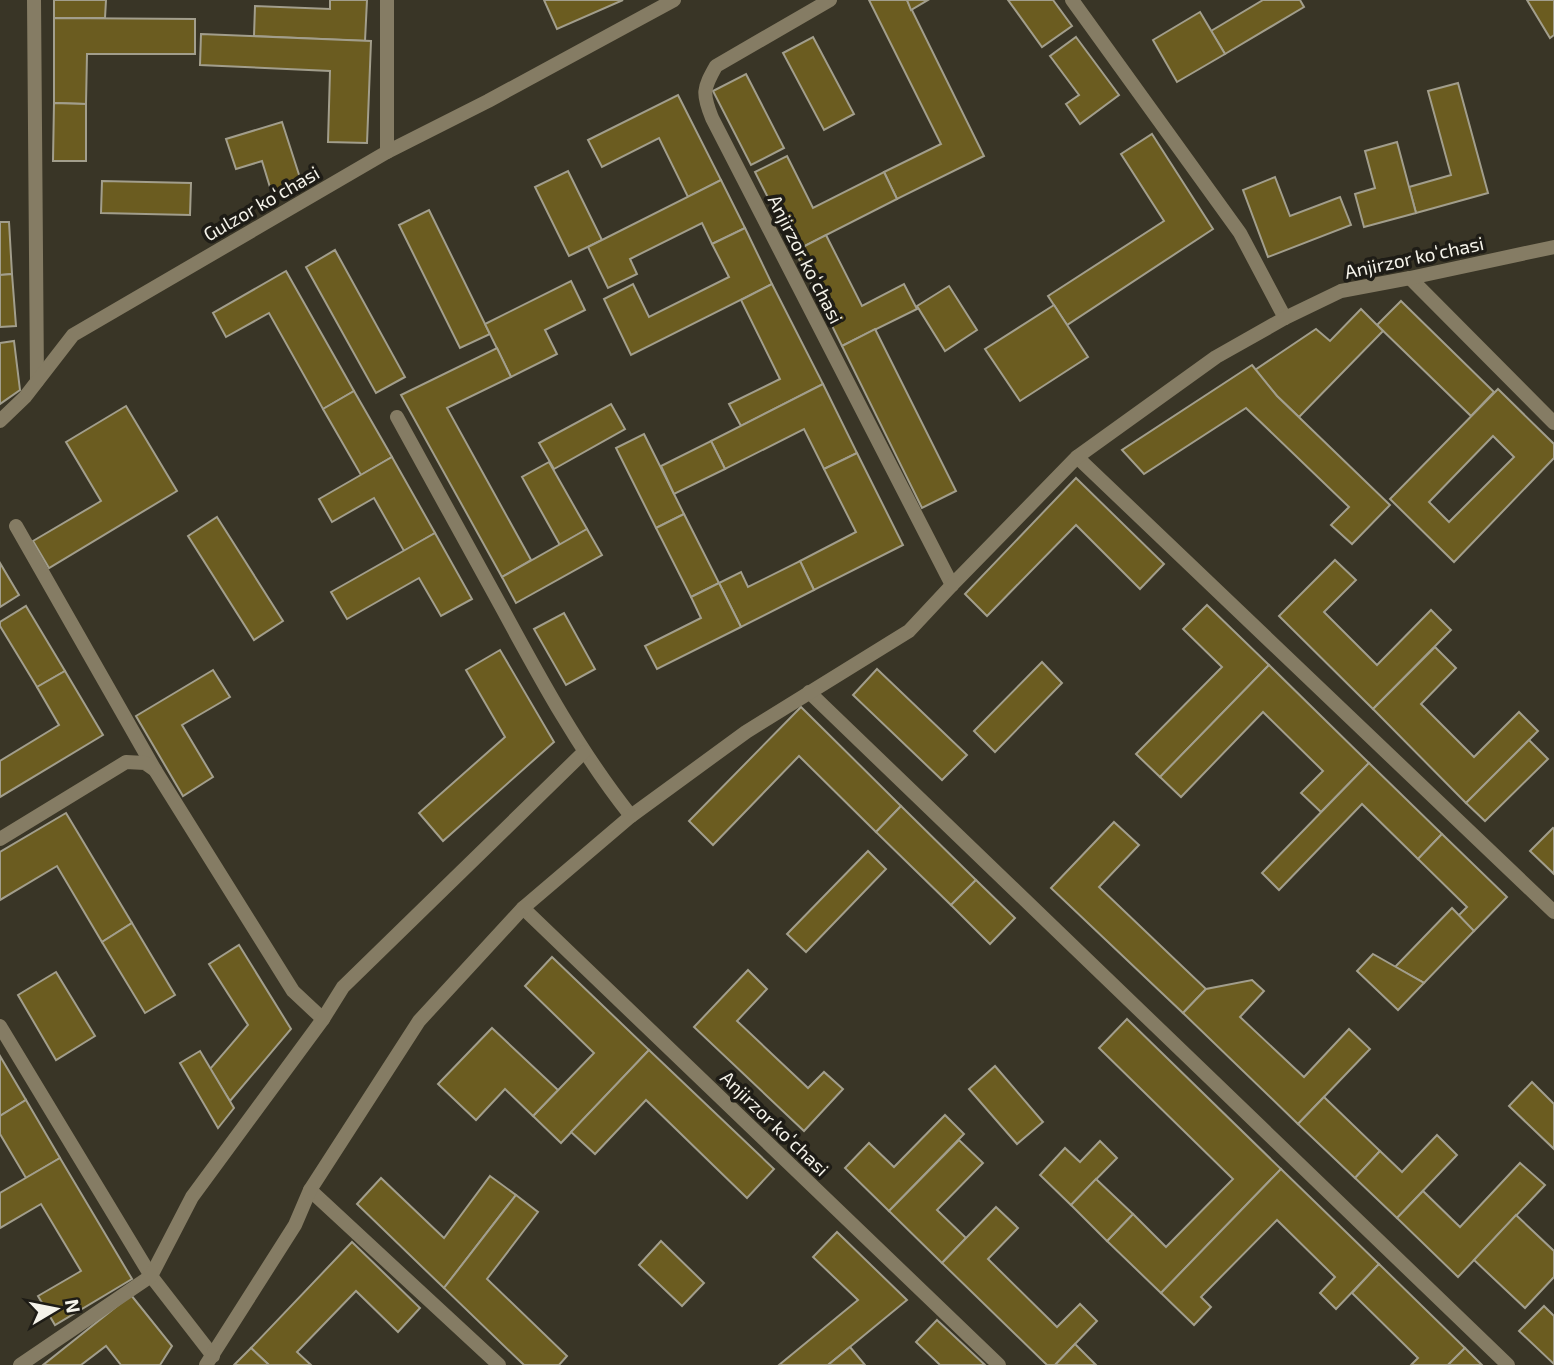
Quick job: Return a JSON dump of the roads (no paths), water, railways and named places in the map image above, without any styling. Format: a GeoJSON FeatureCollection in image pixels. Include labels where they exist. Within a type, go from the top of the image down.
{"type":"FeatureCollection","features":[{"type":"Feature","properties":{"kind":"street"},"geometry":{"type":"LineString","coordinates":[[34,0],[37,381]]}},
{"type":"Feature","properties":{"kind":"street"},"geometry":{"type":"LineString","coordinates":[[387,0],[387,152]]}},
{"type":"Feature","properties":{"kind":"street","name":"Gulzor koʻchasi"},"geometry":{"type":"LineString","coordinates":[[0,421],[26,397],[73,335],[387,152],[488,101],[674,0]]}},
{"type":"Feature","properties":{"kind":"street","name":"Anjirzor koʻchasi"},"geometry":{"type":"LineString","coordinates":[[830,0],[716,66],[706,84],[705,100],[952,585]]}},
{"type":"Feature","properties":{"kind":"street"},"geometry":{"type":"LineString","coordinates":[[1072,0],[1240,233],[1285,318]]}},
{"type":"Feature","properties":{"kind":"street","name":"Anjirzor koʻchasi"},"geometry":{"type":"LineString","coordinates":[[210,1360],[295,1225],[310,1190],[419,1021],[523,908],[631,816],[746,732],[909,631],[1077,457],[1216,358],[1285,318],[1342,291],[1554,247]]}},
{"type":"Feature","properties":{"kind":"street"},"geometry":{"type":"LineString","coordinates":[[1410,278],[1554,423]]}},
{"type":"Feature","properties":{"kind":"street"},"geometry":{"type":"LineString","coordinates":[[397,417],[542,683],[584,752],[631,816]]}},
{"type":"Feature","properties":{"kind":"street"},"geometry":{"type":"LineString","coordinates":[[1077,457],[1554,912]]}},
{"type":"Feature","properties":{"kind":"street"},"geometry":{"type":"LineString","coordinates":[[16,526],[155,770],[293,991],[323,1018]]}},
{"type":"Feature","properties":{"kind":"street"},"geometry":{"type":"LineString","coordinates":[[809,692],[1508,1365]]}},
{"type":"Feature","properties":{"kind":"street"},"geometry":{"type":"LineString","coordinates":[[20,1365],[151,1276],[191,1197],[343,987],[584,752]]}},
{"type":"Feature","properties":{"kind":"street"},"geometry":{"type":"LineString","coordinates":[[0,839],[126,762],[145,762],[155,770]]}},
{"type":"Feature","properties":{"kind":"street","name":"Anjirzor koʻchasi"},"geometry":{"type":"LineString","coordinates":[[523,908],[999,1365]]}},
{"type":"Feature","properties":{"kind":"street"},"geometry":{"type":"LineString","coordinates":[[0,1026],[151,1276],[210,1360]]}},
{"type":"Feature","properties":{"kind":"street"},"geometry":{"type":"LineString","coordinates":[[310,1190],[499,1365]]}}]}
